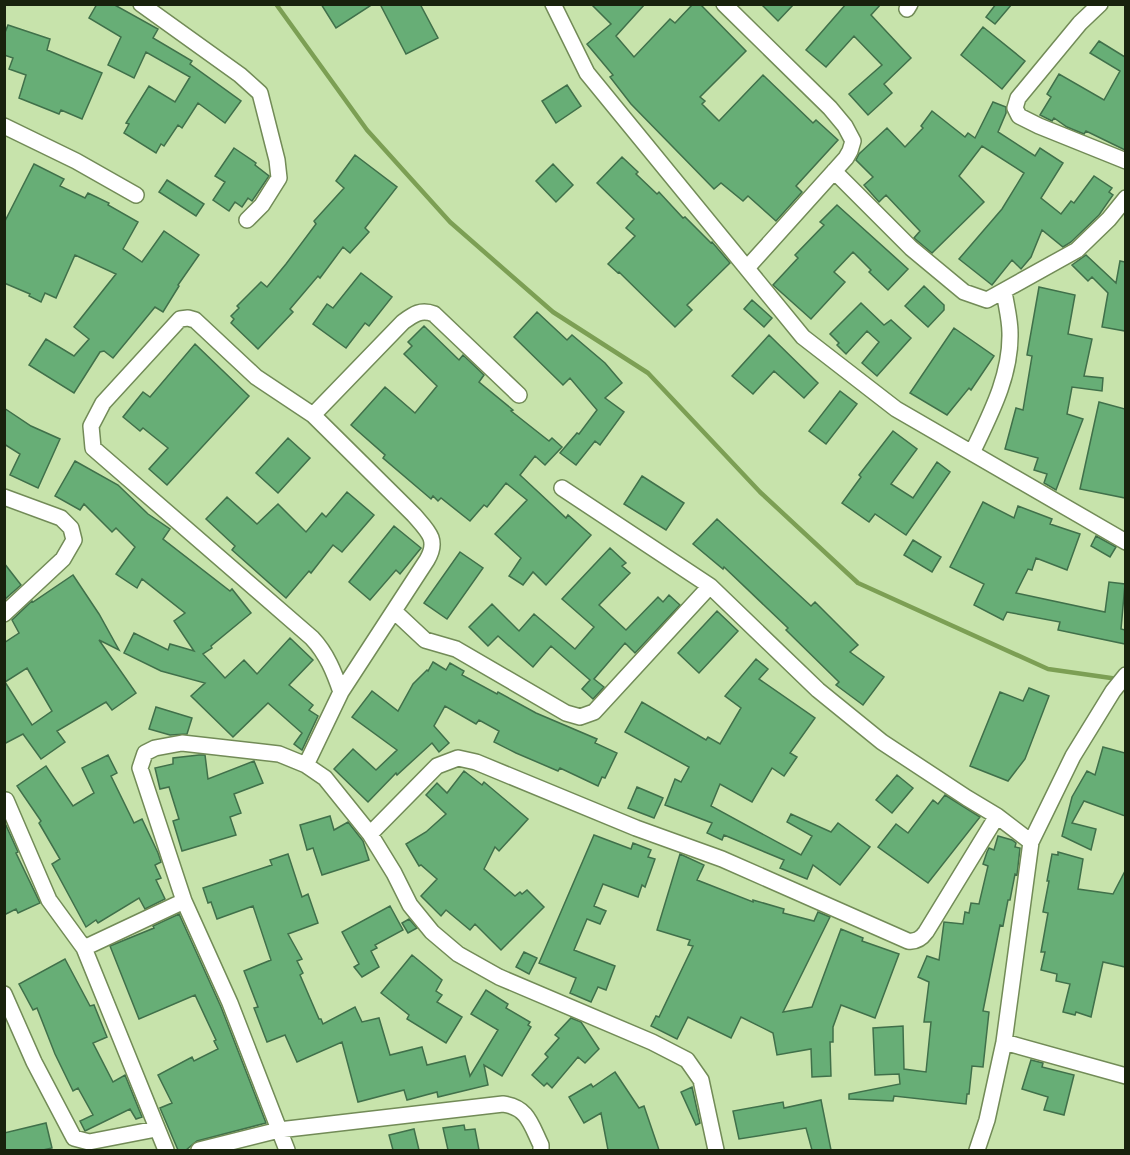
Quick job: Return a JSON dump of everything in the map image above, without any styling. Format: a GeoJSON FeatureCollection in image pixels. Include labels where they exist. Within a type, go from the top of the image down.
{"type":"FeatureCollection","features":[{"type":"Feature","properties":{"kind":"street"},"geometry":{"type":"LineString","coordinates":[[141,4],[240,75],[260,93],[277,160],[279,178],[262,205],[247,220]]}},
{"type":"Feature","properties":{"kind":"street"},"geometry":{"type":"LineString","coordinates":[[553,4],[587,73],[803,338],[896,409],[1125,542]]}},
{"type":"Feature","properties":{"kind":"street"},"geometry":{"type":"LineString","coordinates":[[724,4],[830,108],[845,126],[853,141],[850,151],[834,171],[747,268]]}},
{"type":"Feature","properties":{"kind":"street"},"geometry":{"type":"LineString","coordinates":[[1100,4],[1080,23],[1017,98],[1015,108],[1019,116],[1039,126],[1125,161]]}},
{"type":"Feature","properties":{"kind":"street"},"geometry":{"type":"LineString","coordinates":[[4,126],[76,161],[136,195]]}},
{"type":"Feature","properties":{"kind":"street"},"geometry":{"type":"LineString","coordinates":[[834,171],[911,248],[964,292],[987,300],[1077,250],[1109,219],[1125,198]]}},
{"type":"Feature","properties":{"kind":"street"},"geometry":{"type":"LineString","coordinates":[[972,453],[992,412],[1006,369],[1010,333],[1004,291]]}},
{"type":"Feature","properties":{"kind":"street"},"geometry":{"type":"LineString","coordinates":[[313,415],[403,322],[425,310],[434,314],[519,395]]}},
{"type":"Feature","properties":{"kind":"street"},"geometry":{"type":"LineString","coordinates":[[306,765],[341,692],[433,550],[434,545],[428,531],[414,515],[313,415],[256,377],[195,320],[180,319],[103,403],[91,426],[91,437],[96,451],[322,649],[331,664],[341,692]]}},
{"type":"Feature","properties":{"kind":"street"},"geometry":{"type":"LineString","coordinates":[[562,488],[710,586],[827,698],[882,742],[997,816],[1032,842]]}},
{"type":"Feature","properties":{"kind":"street"},"geometry":{"type":"LineString","coordinates":[[4,497],[61,518],[71,528],[74,540],[63,559],[4,614]]}},
{"type":"Feature","properties":{"kind":"street"},"geometry":{"type":"LineString","coordinates":[[394,611],[425,640],[456,649],[546,702],[580,717],[594,711],[710,586]]}},
{"type":"Feature","properties":{"kind":"street"},"geometry":{"type":"LineString","coordinates":[[977,1150],[987,1120],[1004,1042],[1032,842],[1073,756],[1125,675]]}},
{"type":"Feature","properties":{"kind":"street"},"geometry":{"type":"LineString","coordinates":[[287,1150],[230,1003],[184,901],[140,768],[145,753],[154,748],[182,743],[279,754],[306,765],[325,778],[370,834],[410,905],[432,932],[458,954],[499,977],[632,1033],[687,1060],[701,1080],[716,1150]]}},
{"type":"Feature","properties":{"kind":"street"},"geometry":{"type":"LineString","coordinates":[[370,834],[437,766],[458,758],[476,762],[636,828],[722,859],[908,941],[915,942],[926,932],[997,816]]}},
{"type":"Feature","properties":{"kind":"street"},"geometry":{"type":"LineString","coordinates":[[6,800],[49,900],[84,948],[166,1150]]}},
{"type":"Feature","properties":{"kind":"street"},"geometry":{"type":"LineString","coordinates":[[84,948],[184,901]]}},
{"type":"Feature","properties":{"kind":"street"},"geometry":{"type":"LineString","coordinates":[[4,994],[34,1062],[74,1138],[89,1142],[156,1129]]}},
{"type":"Feature","properties":{"kind":"street"},"geometry":{"type":"LineString","coordinates":[[1004,1042],[1125,1076]]}},
{"type":"Feature","properties":{"kind":"street"},"geometry":{"type":"LineString","coordinates":[[199,1150],[279,1130],[502,1104],[515,1106],[526,1115],[541,1150]]}},
{"type":"Feature","properties":{"kind":"building"},"geometry":{"type":"Polygon","coordinates":[[[97,4],[113,4],[158,29],[153,38],[192,61],[190,64],[241,101],[225,123],[198,103],[182,128],[178,125],[164,146],[161,144],[156,153],[124,133],[129,124],[126,123],[149,86],[175,102],[190,77],[146,52],[134,78],[108,65],[121,37],[89,18],[97,4]]]}},
{"type":"Feature","properties":{"kind":"building"},"geometry":{"type":"Polygon","coordinates":[[[321,4],[373,4],[336,28],[321,4]]]}},
{"type":"Feature","properties":{"kind":"building"},"geometry":{"type":"Polygon","coordinates":[[[380,4],[420,4],[438,38],[406,54],[380,4]]]}},
{"type":"Feature","properties":{"kind":"building"},"geometry":{"type":"Polygon","coordinates":[[[591,4],[645,4],[616,36],[634,57],[670,19],[675,23],[693,4],[700,4],[746,51],[700,97],[705,101],[702,104],[719,121],[763,75],[813,123],[816,120],[838,140],[796,186],[802,192],[776,221],[748,196],[743,201],[721,183],[714,189],[631,104],[610,77],[613,75],[587,44],[611,24],[591,4]]]}},
{"type":"Feature","properties":{"kind":"building"},"geometry":{"type":"Polygon","coordinates":[[[761,4],[794,4],[778,21],[761,4]]]}},
{"type":"Feature","properties":{"kind":"building"},"geometry":{"type":"Polygon","coordinates":[[[846,4],[881,4],[871,15],[911,58],[884,84],[892,93],[868,115],[849,94],[882,65],[854,36],[826,67],[806,50],[846,4]]]}},
{"type":"Feature","properties":{"kind":"building"},"geometry":{"type":"Polygon","coordinates":[[[996,4],[1012,4],[995,24],[986,17],[996,4]]]}},
{"type":"Feature","properties":{"kind":"building"},"geometry":{"type":"Polygon","coordinates":[[[8,25],[50,39],[47,50],[102,73],[82,119],[61,110],[59,114],[19,98],[26,75],[9,69],[13,58],[4,55],[4,35],[8,25]]]}},
{"type":"Feature","properties":{"kind":"building"},"geometry":{"type":"Polygon","coordinates":[[[983,27],[1025,61],[1002,89],[961,55],[983,27]]]}},
{"type":"Feature","properties":{"kind":"building"},"geometry":{"type":"Polygon","coordinates":[[[1099,41],[1125,57],[1125,150],[1086,131],[1084,134],[1067,127],[1054,118],[1052,121],[1040,115],[1051,97],[1047,94],[1059,74],[1104,100],[1120,71],[1090,53],[1099,41]]]}},
{"type":"Feature","properties":{"kind":"building"},"geometry":{"type":"Polygon","coordinates":[[[567,85],[581,106],[556,123],[542,101],[567,85]]]}},
{"type":"Feature","properties":{"kind":"building"},"geometry":{"type":"Polygon","coordinates":[[[993,102],[1006,107],[1006,113],[998,132],[1035,156],[1040,148],[1063,163],[1041,198],[1061,214],[1071,201],[1074,203],[1094,176],[1112,188],[1109,192],[1113,195],[1099,215],[1063,247],[1042,230],[1031,257],[1021,269],[1012,260],[992,285],[959,259],[1002,209],[1024,173],[982,146],[959,176],[984,202],[932,253],[914,238],[920,231],[886,195],[879,202],[864,185],[873,177],[856,160],[859,154],[887,128],[905,147],[923,128],[921,126],[932,111],[965,137],[968,133],[975,138],[993,102]]]}},
{"type":"Feature","properties":{"kind":"building"},"geometry":{"type":"Polygon","coordinates":[[[234,148],[256,163],[255,165],[269,176],[252,201],[248,198],[242,207],[235,202],[229,211],[213,200],[225,182],[215,176],[234,148]]]}},
{"type":"Feature","properties":{"kind":"building"},"geometry":{"type":"Polygon","coordinates":[[[355,155],[397,187],[365,228],[369,232],[350,253],[343,247],[320,278],[318,276],[290,309],[293,312],[258,349],[231,323],[234,319],[231,316],[239,308],[237,306],[261,282],[267,287],[286,264],[316,224],[314,221],[344,188],[336,181],[355,155]]]}},
{"type":"Feature","properties":{"kind":"building"},"geometry":{"type":"Polygon","coordinates":[[[622,157],[657,194],[659,192],[683,218],[685,217],[712,242],[730,263],[687,305],[692,310],[675,327],[608,264],[635,236],[626,228],[634,219],[597,183],[622,157]]]}},
{"type":"Feature","properties":{"kind":"building"},"geometry":{"type":"Polygon","coordinates":[[[34,164],[64,179],[60,186],[85,198],[88,193],[109,203],[108,205],[138,222],[123,249],[142,262],[164,231],[199,255],[163,312],[155,307],[113,358],[104,351],[100,352],[74,393],[29,365],[46,339],[74,356],[89,339],[74,327],[116,274],[75,255],[56,298],[45,293],[41,302],[29,296],[30,294],[4,283],[4,223],[34,164]]]}},
{"type":"Feature","properties":{"kind":"building"},"geometry":{"type":"Polygon","coordinates":[[[553,164],[573,185],[556,202],[536,181],[553,164]]]}},
{"type":"Feature","properties":{"kind":"building"},"geometry":{"type":"Polygon","coordinates":[[[167,180],[204,204],[196,216],[159,192],[167,180]]]}},
{"type":"Feature","properties":{"kind":"building"},"geometry":{"type":"Polygon","coordinates":[[[837,205],[908,269],[888,290],[853,252],[834,272],[845,282],[811,319],[773,285],[798,258],[795,255],[824,225],[820,222],[837,205]]]}},
{"type":"Feature","properties":{"kind":"building"},"geometry":{"type":"Polygon","coordinates":[[[1086,255],[1116,283],[1120,261],[1125,262],[1125,331],[1102,327],[1108,293],[1092,277],[1088,281],[1072,265],[1086,255]]]}},
{"type":"Feature","properties":{"kind":"building"},"geometry":{"type":"Polygon","coordinates":[[[361,273],[392,297],[369,326],[365,323],[346,348],[313,324],[327,304],[333,308],[361,273]]]}},
{"type":"Feature","properties":{"kind":"building"},"geometry":{"type":"Polygon","coordinates":[[[924,286],[944,305],[944,310],[928,327],[905,306],[924,286]]]}},
{"type":"Feature","properties":{"kind":"building"},"geometry":{"type":"Polygon","coordinates":[[[1039,287],[1075,295],[1068,334],[1092,339],[1084,376],[1103,378],[1102,391],[1072,387],[1067,414],[1083,419],[1056,490],[1044,483],[1047,474],[1034,470],[1038,458],[1005,449],[1016,408],[1023,410],[1032,356],[1027,355],[1039,287]]]}},
{"type":"Feature","properties":{"kind":"building"},"geometry":{"type":"Polygon","coordinates":[[[752,300],[772,318],[764,327],[744,309],[752,300]]]}},
{"type":"Feature","properties":{"kind":"building"},"geometry":{"type":"Polygon","coordinates":[[[861,303],[884,325],[891,320],[911,338],[877,376],[862,363],[879,342],[867,331],[846,354],[830,334],[861,303]]]}},
{"type":"Feature","properties":{"kind":"building"},"geometry":{"type":"Polygon","coordinates":[[[537,312],[567,340],[572,335],[605,363],[622,383],[605,398],[624,412],[600,445],[595,441],[576,465],[560,453],[577,433],[579,434],[597,410],[570,378],[563,385],[514,337],[537,312]]]}},
{"type":"Feature","properties":{"kind":"building"},"geometry":{"type":"Polygon","coordinates":[[[424,326],[459,360],[463,355],[484,375],[479,382],[513,410],[511,411],[549,441],[552,438],[562,447],[545,465],[535,456],[520,475],[566,518],[568,515],[591,535],[546,585],[533,572],[523,585],[509,576],[521,558],[495,534],[527,500],[506,483],[487,507],[484,505],[470,521],[441,498],[438,501],[433,496],[431,499],[383,458],[385,455],[351,425],[385,387],[415,413],[437,386],[404,354],[412,346],[408,342],[424,326]]]}},
{"type":"Feature","properties":{"kind":"building"},"geometry":{"type":"Polygon","coordinates":[[[954,328],[994,356],[971,390],[969,388],[947,415],[910,393],[954,328]]]}},
{"type":"Feature","properties":{"kind":"building"},"geometry":{"type":"Polygon","coordinates":[[[769,335],[818,383],[804,398],[774,371],[753,394],[732,376],[769,335]]]}},
{"type":"Feature","properties":{"kind":"building"},"geometry":{"type":"Polygon","coordinates":[[[195,344],[249,396],[167,485],[149,469],[168,448],[143,428],[140,431],[123,417],[143,392],[150,397],[195,344]]]}},
{"type":"Feature","properties":{"kind":"building"},"geometry":{"type":"Polygon","coordinates":[[[840,391],[857,404],[826,444],[809,431],[840,391]]]}},
{"type":"Feature","properties":{"kind":"building"},"geometry":{"type":"Polygon","coordinates":[[[1099,402],[1125,409],[1125,498],[1080,489],[1099,402]]]}},
{"type":"Feature","properties":{"kind":"building"},"geometry":{"type":"Polygon","coordinates":[[[4,408],[31,426],[60,439],[38,488],[10,475],[20,454],[4,444],[4,408]]]}},
{"type":"Feature","properties":{"kind":"building"},"geometry":{"type":"Polygon","coordinates":[[[893,431],[917,449],[891,484],[913,498],[937,462],[950,472],[906,535],[875,514],[869,522],[842,503],[861,477],[859,475],[893,431]]]}},
{"type":"Feature","properties":{"kind":"building"},"geometry":{"type":"Polygon","coordinates":[[[288,438],[310,458],[278,493],[256,473],[288,438]]]}},
{"type":"Feature","properties":{"kind":"building"},"geometry":{"type":"Polygon","coordinates":[[[75,461],[118,485],[148,514],[170,529],[163,539],[230,591],[232,589],[251,613],[203,654],[225,678],[244,660],[257,674],[290,638],[313,660],[289,685],[313,705],[309,710],[318,716],[302,750],[294,744],[302,733],[268,703],[233,737],[191,696],[205,683],[161,671],[124,653],[134,633],[168,650],[170,644],[194,651],[174,621],[185,613],[142,579],[137,588],[116,574],[135,547],[116,528],[112,532],[84,504],[80,510],[55,496],[75,461]]]}},
{"type":"Feature","properties":{"kind":"building"},"geometry":{"type":"Polygon","coordinates":[[[642,476],[684,503],[666,530],[624,504],[642,476]]]}},
{"type":"Feature","properties":{"kind":"building"},"geometry":{"type":"Polygon","coordinates":[[[347,492],[374,515],[342,552],[333,545],[311,573],[309,571],[286,598],[232,550],[235,546],[206,519],[227,497],[257,524],[278,504],[306,532],[322,513],[326,517],[347,492]]]}},
{"type":"Feature","properties":{"kind":"building"},"geometry":{"type":"Polygon","coordinates":[[[983,502],[1014,518],[1018,506],[1052,519],[1050,524],[1080,534],[1067,570],[1036,558],[1032,570],[1028,569],[1016,593],[1105,612],[1109,582],[1125,584],[1121,629],[1125,630],[1125,644],[1058,630],[1060,622],[1007,612],[1003,620],[974,605],[984,584],[950,567],[983,502]]]}},
{"type":"Feature","properties":{"kind":"building"},"geometry":{"type":"Polygon","coordinates":[[[717,519],[811,606],[815,602],[858,645],[850,652],[884,677],[863,705],[836,685],[839,682],[786,630],[788,628],[724,567],[723,569],[693,544],[717,519]]]}},
{"type":"Feature","properties":{"kind":"building"},"geometry":{"type":"Polygon","coordinates":[[[394,526],[421,548],[400,574],[396,570],[370,600],[349,582],[394,526]]]}},
{"type":"Feature","properties":{"kind":"building"},"geometry":{"type":"Polygon","coordinates":[[[1096,536],[1116,547],[1110,557],[1091,546],[1096,536]]]}},
{"type":"Feature","properties":{"kind":"building"},"geometry":{"type":"Polygon","coordinates":[[[913,540],[941,557],[932,572],[904,555],[913,540]]]}},
{"type":"Feature","properties":{"kind":"building"},"geometry":{"type":"Polygon","coordinates":[[[610,548],[626,563],[622,566],[630,573],[599,605],[626,630],[658,597],[663,602],[669,595],[680,605],[635,653],[625,643],[594,679],[604,687],[593,699],[582,689],[590,680],[551,646],[533,667],[498,636],[488,646],[469,627],[492,604],[519,631],[534,614],[575,649],[594,627],[562,599],[610,548]]]}},
{"type":"Feature","properties":{"kind":"building"},"geometry":{"type":"Polygon","coordinates":[[[460,552],[483,568],[447,619],[424,603],[460,552]]]}},
{"type":"Feature","properties":{"kind":"building"},"geometry":{"type":"Polygon","coordinates":[[[4,563],[21,585],[4,600],[4,563]]]}},
{"type":"Feature","properties":{"kind":"building"},"geometry":{"type":"Polygon","coordinates":[[[73,575],[119,650],[99,640],[136,693],[112,710],[106,702],[57,731],[65,742],[41,759],[23,734],[4,744],[4,643],[19,633],[12,620],[33,602],[73,575]],[[27,668],[5,682],[32,725],[52,711],[27,668]]]}},
{"type":"Feature","properties":{"kind":"building"},"geometry":{"type":"Polygon","coordinates":[[[717,611],[738,631],[699,673],[678,653],[717,611]]]}},
{"type":"Feature","properties":{"kind":"building"},"geometry":{"type":"Polygon","coordinates":[[[756,659],[768,669],[759,679],[815,718],[790,753],[797,757],[784,776],[772,768],[752,802],[720,784],[711,806],[801,855],[812,836],[787,822],[791,814],[831,832],[838,823],[870,847],[840,885],[813,865],[807,879],[780,868],[784,860],[724,835],[722,840],[707,833],[712,823],[665,805],[675,779],[681,782],[689,767],[625,732],[642,702],[706,740],[708,737],[720,744],[741,708],[725,696],[756,659]]]}},
{"type":"Feature","properties":{"kind":"building"},"geometry":{"type":"Polygon","coordinates":[[[433,662],[446,670],[450,663],[464,671],[462,675],[497,694],[498,692],[536,713],[597,739],[595,743],[617,753],[605,778],[602,777],[598,786],[560,768],[558,771],[516,753],[494,742],[499,731],[479,720],[476,724],[445,706],[434,726],[449,743],[439,752],[432,743],[397,775],[396,773],[368,802],[334,769],[353,749],[376,770],[397,750],[352,717],[372,691],[398,711],[413,684],[428,671],[433,662]]]}},
{"type":"Feature","properties":{"kind":"building"},"geometry":{"type":"Polygon","coordinates":[[[1029,688],[1049,696],[1025,759],[1008,781],[970,766],[1000,692],[1023,701],[1029,688]]]}},
{"type":"Feature","properties":{"kind":"building"},"geometry":{"type":"Polygon","coordinates":[[[156,707],[192,718],[187,734],[170,735],[149,729],[156,707]]]}},
{"type":"Feature","properties":{"kind":"building"},"geometry":{"type":"Polygon","coordinates":[[[1103,747],[1125,753],[1125,816],[1084,801],[1072,823],[1096,829],[1091,850],[1062,836],[1072,797],[1087,771],[1095,775],[1103,747]]]}},
{"type":"Feature","properties":{"kind":"building"},"geometry":{"type":"Polygon","coordinates":[[[108,755],[117,773],[111,776],[134,823],[142,819],[158,853],[161,862],[155,865],[161,878],[156,880],[165,899],[145,909],[139,898],[98,923],[96,920],[86,927],[52,864],[60,859],[39,823],[41,821],[17,786],[46,766],[73,806],[94,793],[82,768],[108,755]]]}},
{"type":"Feature","properties":{"kind":"building"},"geometry":{"type":"Polygon","coordinates":[[[205,755],[208,779],[254,761],[263,783],[234,794],[241,813],[230,817],[236,835],[182,851],[173,821],[179,819],[169,787],[160,789],[155,768],[173,764],[173,758],[205,755]]]}},
{"type":"Feature","properties":{"kind":"building"},"geometry":{"type":"Polygon","coordinates":[[[464,771],[482,785],[484,782],[528,819],[499,851],[495,847],[484,869],[515,896],[527,890],[544,907],[501,950],[475,924],[470,930],[446,910],[441,916],[421,896],[437,879],[421,865],[419,866],[406,844],[426,832],[446,814],[426,795],[437,783],[447,793],[464,771]]]}},
{"type":"Feature","properties":{"kind":"building"},"geometry":{"type":"Polygon","coordinates":[[[897,775],[913,788],[892,813],[876,800],[897,775]]]}},
{"type":"Feature","properties":{"kind":"building"},"geometry":{"type":"Polygon","coordinates":[[[637,787],[663,798],[654,818],[628,808],[637,787]]]}},
{"type":"Feature","properties":{"kind":"building"},"geometry":{"type":"Polygon","coordinates":[[[945,795],[980,817],[928,883],[878,847],[896,824],[908,833],[933,800],[938,804],[945,795]]]}},
{"type":"Feature","properties":{"kind":"building"},"geometry":{"type":"Polygon","coordinates":[[[330,816],[334,830],[348,822],[363,841],[369,860],[322,875],[313,848],[307,850],[300,825],[330,816]]]}},
{"type":"Feature","properties":{"kind":"building"},"geometry":{"type":"Polygon","coordinates":[[[4,821],[18,852],[16,853],[40,903],[18,913],[16,909],[4,915],[4,821]]]}},
{"type":"Feature","properties":{"kind":"building"},"geometry":{"type":"Polygon","coordinates":[[[594,835],[631,849],[633,843],[651,850],[648,857],[655,859],[645,887],[642,885],[638,897],[603,884],[594,906],[606,911],[600,924],[587,919],[574,950],[615,966],[606,990],[598,987],[591,1002],[570,993],[576,978],[539,963],[594,835]]]}},
{"type":"Feature","properties":{"kind":"building"},"geometry":{"type":"Polygon","coordinates":[[[998,836],[1012,840],[1016,843],[1015,847],[1020,848],[1017,875],[1015,874],[1003,926],[1000,925],[983,1011],[989,1012],[983,1067],[972,1066],[966,1104],[894,1096],[893,1101],[849,1099],[849,1094],[900,1084],[899,1074],[875,1075],[873,1028],[903,1026],[904,1069],[926,1072],[931,1022],[924,1022],[929,982],[918,977],[927,956],[939,960],[944,922],[963,924],[965,912],[969,913],[971,903],[979,904],[988,866],[983,864],[989,848],[994,850],[998,836]]]}},
{"type":"Feature","properties":{"kind":"building"},"geometry":{"type":"Polygon","coordinates":[[[1058,852],[1083,859],[1078,889],[1113,894],[1125,871],[1125,967],[1103,962],[1091,1017],[1076,1012],[1075,1015],[1063,1012],[1070,984],[1056,981],[1057,974],[1041,970],[1045,952],[1041,952],[1048,913],[1043,912],[1049,881],[1047,881],[1052,854],[1058,855],[1058,852]]]}},
{"type":"Feature","properties":{"kind":"building"},"geometry":{"type":"Polygon","coordinates":[[[288,854],[302,897],[308,894],[318,923],[288,934],[302,959],[297,961],[303,973],[300,975],[323,1024],[355,1007],[362,1022],[379,1018],[390,1055],[422,1047],[427,1065],[465,1056],[470,1076],[498,1030],[471,1014],[486,990],[508,1004],[506,1008],[530,1022],[528,1025],[531,1027],[502,1076],[484,1065],[488,1085],[438,1097],[437,1092],[407,1100],[404,1090],[358,1102],[342,1042],[297,1062],[285,1035],[267,1042],[254,1008],[258,1007],[244,971],[271,960],[253,906],[217,919],[203,888],[272,865],[270,860],[288,854]]]}},
{"type":"Feature","properties":{"kind":"building"},"geometry":{"type":"Polygon","coordinates":[[[680,854],[704,865],[697,880],[753,902],[753,900],[784,909],[783,913],[814,921],[818,912],[830,917],[783,1012],[812,1007],[841,929],[863,938],[862,941],[899,954],[875,1018],[841,1005],[833,1027],[833,1042],[830,1042],[831,1076],[812,1077],[811,1049],[777,1055],[773,1033],[741,1017],[731,1038],[688,1017],[677,1039],[651,1026],[656,1016],[659,1017],[693,946],[688,945],[690,940],[657,930],[680,854]]]}},
{"type":"Feature","properties":{"kind":"building"},"geometry":{"type":"Polygon","coordinates":[[[390,906],[403,930],[375,945],[377,948],[371,951],[379,967],[362,977],[354,967],[359,964],[342,932],[390,906]]]}},
{"type":"Feature","properties":{"kind":"building"},"geometry":{"type":"Polygon","coordinates":[[[179,914],[221,1007],[266,1123],[197,1141],[186,1150],[178,1150],[160,1108],[172,1103],[158,1075],[192,1057],[194,1061],[218,1049],[214,1041],[216,1040],[195,995],[139,1019],[110,946],[154,928],[153,926],[179,914]]]}},
{"type":"Feature","properties":{"kind":"building"},"geometry":{"type":"Polygon","coordinates":[[[409,919],[417,928],[408,933],[402,923],[409,919]]]}},
{"type":"Feature","properties":{"kind":"building"},"geometry":{"type":"Polygon","coordinates":[[[524,952],[537,958],[529,974],[516,967],[524,952]]]}},
{"type":"Feature","properties":{"kind":"building"},"geometry":{"type":"Polygon","coordinates":[[[412,955],[442,980],[436,991],[442,995],[437,1002],[462,1017],[446,1043],[407,1019],[409,1015],[381,993],[412,955]]]}},
{"type":"Feature","properties":{"kind":"building"},"geometry":{"type":"Polygon","coordinates":[[[65,959],[90,1006],[94,1005],[107,1037],[93,1043],[113,1082],[125,1075],[142,1117],[136,1119],[130,1109],[85,1131],[80,1121],[93,1115],[78,1088],[73,1091],[37,1008],[33,1010],[19,984],[65,959]]]}},
{"type":"Feature","properties":{"kind":"building"},"geometry":{"type":"Polygon","coordinates":[[[571,1018],[581,1022],[599,1049],[585,1063],[578,1057],[552,1088],[547,1083],[544,1086],[532,1075],[548,1057],[545,1054],[559,1038],[555,1035],[571,1018]]]}},
{"type":"Feature","properties":{"kind":"building"},"geometry":{"type":"Polygon","coordinates":[[[1031,1060],[1043,1063],[1042,1067],[1074,1075],[1064,1115],[1044,1110],[1048,1097],[1022,1089],[1031,1060]]]}},
{"type":"Feature","properties":{"kind":"building"},"geometry":{"type":"Polygon","coordinates":[[[615,1072],[639,1108],[644,1106],[659,1150],[608,1150],[601,1113],[584,1123],[569,1097],[591,1084],[593,1087],[615,1072]]]}},
{"type":"Feature","properties":{"kind":"building"},"geometry":{"type":"Polygon","coordinates":[[[692,1087],[700,1123],[696,1125],[681,1092],[692,1087]]]}},
{"type":"Feature","properties":{"kind":"building"},"geometry":{"type":"Polygon","coordinates":[[[821,1100],[831,1150],[812,1150],[806,1128],[739,1139],[733,1111],[783,1102],[784,1108],[821,1100]]]}},
{"type":"Feature","properties":{"kind":"building"},"geometry":{"type":"Polygon","coordinates":[[[46,1123],[52,1148],[4,1150],[4,1133],[46,1123]]]}},
{"type":"Feature","properties":{"kind":"building"},"geometry":{"type":"Polygon","coordinates":[[[464,1125],[465,1130],[475,1129],[479,1150],[448,1150],[443,1128],[464,1125]]]}},
{"type":"Feature","properties":{"kind":"building"},"geometry":{"type":"Polygon","coordinates":[[[414,1129],[419,1150],[393,1150],[389,1135],[414,1129]]]}},
{"type":"Feature","properties":{"kind":"waterway"},"geometry":{"type":"LineString","coordinates":[[276,4],[367,130],[450,222],[553,312],[648,373],[760,492],[858,583],[1048,669],[1118,679]]}}]}
